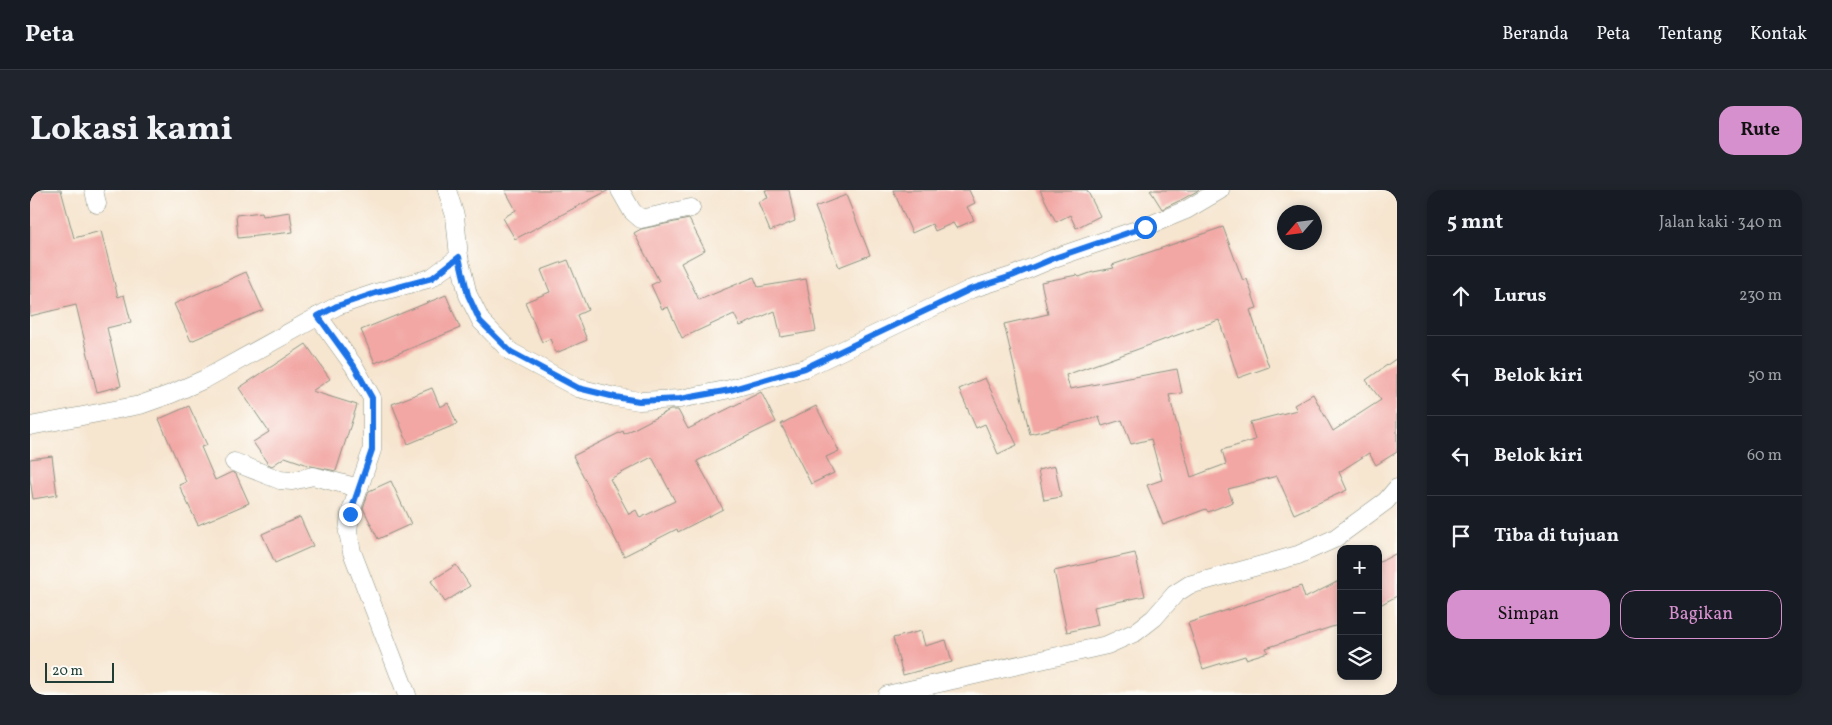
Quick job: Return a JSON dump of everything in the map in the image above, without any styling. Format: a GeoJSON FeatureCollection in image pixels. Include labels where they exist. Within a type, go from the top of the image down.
{"type":"FeatureCollection","features":[{"type":"Feature","properties":{"kind":"street"},"geometry":{"type":"LineString","coordinates":[[447,190],[455,216],[459,257],[468,295],[480,321],[511,352],[578,388],[639,401],[680,399],[730,390],[805,368],[971,289],[1012,276],[1057,257],[1145,227],[1186,210],[1220,190]]}},
{"type":"Feature","properties":{"kind":"street"},"geometry":{"type":"LineString","coordinates":[[620,190],[632,211],[641,219],[691,208]]}},
{"type":"Feature","properties":{"kind":"street"},"geometry":{"type":"LineString","coordinates":[[30,426],[140,405],[171,394],[206,378],[337,306],[432,278],[459,257]]}},
{"type":"Feature","properties":{"kind":"street"},"geometry":{"type":"LineString","coordinates":[[318,316],[354,366],[372,398],[372,450],[350,514],[348,532],[352,552],[407,695]]}},
{"type":"Feature","properties":{"kind":"street"},"geometry":{"type":"LineString","coordinates":[[234,462],[280,480],[292,481],[313,476],[359,488]]}},
{"type":"Feature","properties":{"kind":"street"},"geometry":{"type":"LineString","coordinates":[[887,695],[1107,645],[1136,632],[1154,618],[1175,594],[1189,585],[1298,556],[1334,539],[1386,501],[1397,488]]}},
{"type":"Feature","properties":{"kind":"building"},"geometry":{"type":"Polygon","coordinates":[[[30,190],[61,190],[74,238],[101,231],[118,297],[124,295],[131,322],[107,328],[121,386],[97,392],[76,305],[30,316],[30,190]]]}},
{"type":"Feature","properties":{"kind":"building"},"geometry":{"type":"Polygon","coordinates":[[[505,190],[609,190],[515,239],[503,218],[516,210],[505,190]]]}},
{"type":"Feature","properties":{"kind":"building"},"geometry":{"type":"Polygon","coordinates":[[[765,190],[789,190],[795,221],[770,231],[758,202],[768,198],[765,190]]]}},
{"type":"Feature","properties":{"kind":"building"},"geometry":{"type":"Polygon","coordinates":[[[893,190],[969,190],[975,203],[967,207],[974,220],[956,228],[953,223],[935,231],[932,224],[912,233],[893,190]]]}},
{"type":"Feature","properties":{"kind":"building"},"geometry":{"type":"Polygon","coordinates":[[[1040,190],[1087,190],[1100,216],[1076,228],[1070,215],[1056,222],[1040,190]]]}},
{"type":"Feature","properties":{"kind":"building"},"geometry":{"type":"Polygon","coordinates":[[[1150,190],[1199,190],[1162,209],[1150,190]]]}},
{"type":"Feature","properties":{"kind":"building"},"geometry":{"type":"Polygon","coordinates":[[[846,195],[870,255],[839,267],[815,207],[846,195]]]}},
{"type":"Feature","properties":{"kind":"building"},"geometry":{"type":"Polygon","coordinates":[[[262,212],[263,216],[290,212],[293,232],[238,238],[236,215],[262,212]]]}},
{"type":"Feature","properties":{"kind":"building"},"geometry":{"type":"Polygon","coordinates":[[[689,219],[705,250],[681,263],[699,300],[754,277],[758,287],[806,279],[816,331],[781,337],[775,311],[740,326],[734,314],[682,338],[668,307],[662,309],[651,285],[659,281],[634,233],[641,229],[689,219]]]}},
{"type":"Feature","properties":{"kind":"building"},"geometry":{"type":"Polygon","coordinates":[[[1223,227],[1243,281],[1247,279],[1257,308],[1250,310],[1269,367],[1238,378],[1219,320],[1066,375],[1070,389],[1177,369],[1182,393],[1169,395],[1191,477],[1226,464],[1222,450],[1255,440],[1250,422],[1297,410],[1294,405],[1313,394],[1333,431],[1381,400],[1366,380],[1397,358],[1397,452],[1376,465],[1369,453],[1339,472],[1347,490],[1294,514],[1277,476],[1228,489],[1233,502],[1208,512],[1206,509],[1163,525],[1147,485],[1162,480],[1151,439],[1131,444],[1122,420],[1102,426],[1099,417],[1030,434],[1004,324],[1048,314],[1041,282],[1077,275],[1079,277],[1114,268],[1112,265],[1223,227]]]}},
{"type":"Feature","properties":{"kind":"building"},"geometry":{"type":"Polygon","coordinates":[[[568,260],[588,310],[577,315],[587,340],[556,353],[550,339],[542,342],[525,302],[550,292],[541,270],[568,260]]]}},
{"type":"Feature","properties":{"kind":"building"},"geometry":{"type":"Polygon","coordinates":[[[246,272],[263,310],[191,341],[174,304],[246,272]]]}},
{"type":"Feature","properties":{"kind":"building"},"geometry":{"type":"Polygon","coordinates":[[[446,295],[460,328],[375,363],[361,330],[446,295]]]}},
{"type":"Feature","properties":{"kind":"building"},"geometry":{"type":"Polygon","coordinates":[[[306,344],[330,379],[312,391],[357,405],[336,471],[311,466],[285,457],[272,466],[268,464],[253,442],[269,432],[239,388],[306,344]]]}},
{"type":"Feature","properties":{"kind":"building"},"geometry":{"type":"Polygon","coordinates":[[[985,378],[1017,445],[998,454],[985,424],[976,428],[959,389],[985,378]]]}},
{"type":"Feature","properties":{"kind":"building"},"geometry":{"type":"Polygon","coordinates":[[[432,388],[440,407],[448,403],[457,424],[408,444],[392,404],[432,388]]]}},
{"type":"Feature","properties":{"kind":"building"},"geometry":{"type":"Polygon","coordinates":[[[761,392],[776,422],[697,461],[723,509],[678,532],[677,529],[624,556],[573,456],[623,431],[624,434],[670,410],[678,410],[688,429],[761,392]],[[652,457],[610,479],[629,514],[636,510],[640,518],[675,501],[652,457]]]}},
{"type":"Feature","properties":{"kind":"building"},"geometry":{"type":"Polygon","coordinates":[[[189,406],[207,445],[201,447],[215,480],[232,472],[236,474],[249,503],[198,525],[179,485],[186,482],[159,419],[189,406]]]}},
{"type":"Feature","properties":{"kind":"building"},"geometry":{"type":"Polygon","coordinates":[[[816,406],[839,451],[826,457],[834,473],[811,484],[781,424],[816,406]]]}},
{"type":"Feature","properties":{"kind":"building"},"geometry":{"type":"Polygon","coordinates":[[[52,456],[57,495],[33,499],[30,459],[52,456]]]}},
{"type":"Feature","properties":{"kind":"building"},"geometry":{"type":"Polygon","coordinates":[[[1055,466],[1061,497],[1044,500],[1038,470],[1055,466]]]}},
{"type":"Feature","properties":{"kind":"building"},"geometry":{"type":"Polygon","coordinates":[[[391,481],[411,524],[378,539],[363,508],[369,491],[391,481]]]}},
{"type":"Feature","properties":{"kind":"building"},"geometry":{"type":"Polygon","coordinates":[[[300,517],[313,546],[275,563],[262,534],[300,517]]]}},
{"type":"Feature","properties":{"kind":"building"},"geometry":{"type":"Polygon","coordinates":[[[1135,553],[1145,596],[1094,607],[1098,625],[1067,632],[1054,571],[1135,553]]]}},
{"type":"Feature","properties":{"kind":"building"},"geometry":{"type":"Polygon","coordinates":[[[1397,553],[1397,596],[1382,604],[1382,590],[1382,561],[1397,553]]]}},
{"type":"Feature","properties":{"kind":"building"},"geometry":{"type":"Polygon","coordinates":[[[456,565],[470,586],[445,602],[431,581],[456,565]]]}},
{"type":"Feature","properties":{"kind":"building"},"geometry":{"type":"Polygon","coordinates":[[[1337,582],[1337,625],[1266,648],[1268,652],[1246,659],[1245,656],[1203,669],[1188,623],[1301,586],[1305,598],[1337,582]]]}},
{"type":"Feature","properties":{"kind":"building"},"geometry":{"type":"Polygon","coordinates":[[[921,631],[925,646],[946,640],[952,662],[903,675],[893,638],[921,631]]]}},
{"type":"Feature","properties":{"kind":"route"},"geometry":{"type":"LineString","coordinates":[[350,514],[372,450],[372,398],[354,366],[318,316],[337,306],[376,293],[432,278],[459,257],[468,295],[480,321],[511,352],[578,388],[639,401],[680,399],[730,390],[805,368],[971,289],[1012,276],[1057,257],[1145,227]]}}]}
